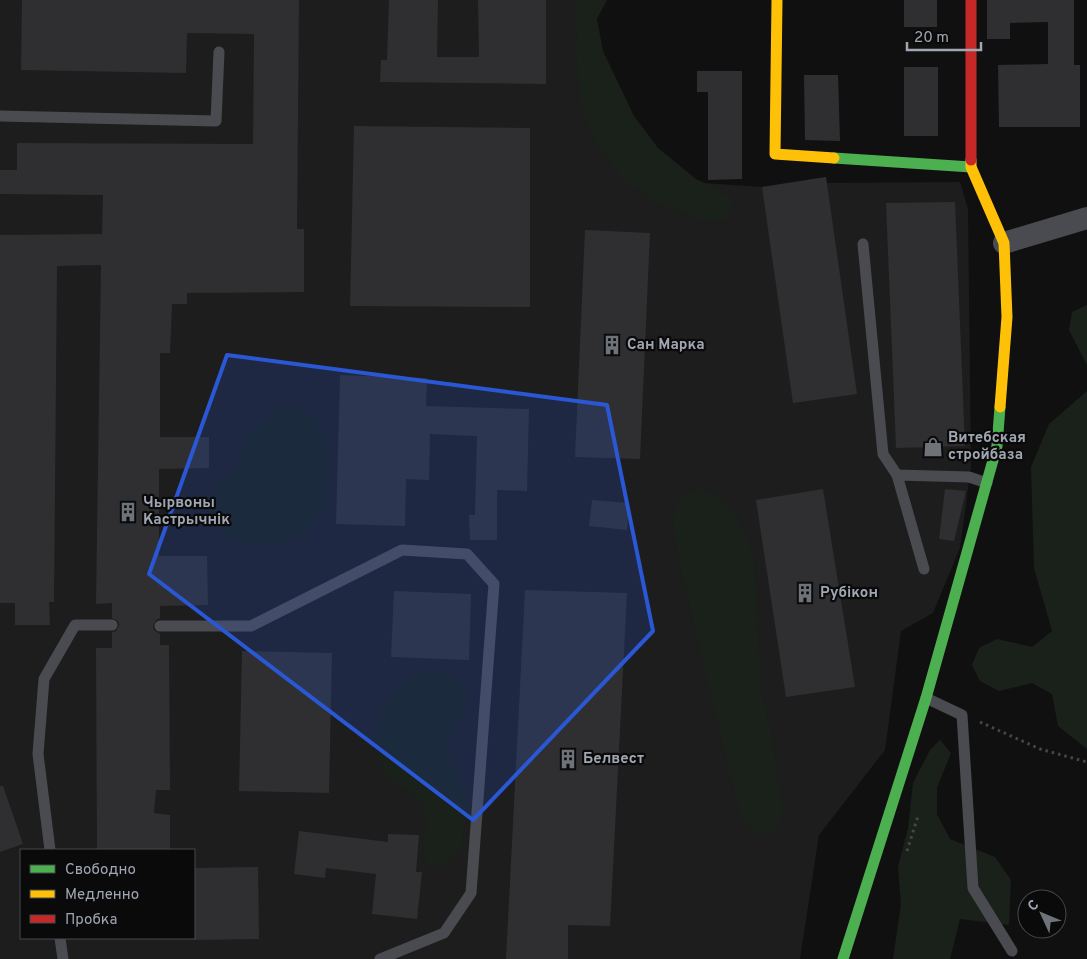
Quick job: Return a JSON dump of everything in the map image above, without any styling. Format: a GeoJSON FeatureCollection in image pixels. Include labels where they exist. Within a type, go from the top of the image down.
{"type":"FeatureCollection","features":[{"type":"Feature","properties":{"kind":"street"},"geometry":{"type":"LineString","coordinates":[[777,0],[775,154],[971,167]]}},
{"type":"Feature","properties":{"kind":"street"},"geometry":{"type":"LineString","coordinates":[[843,959],[926,698],[997,446],[1007,317],[1004,243],[971,167],[971,0]]}},
{"type":"Feature","properties":{"kind":"street"},"geometry":{"type":"LineString","coordinates":[[1004,243],[1087,218]]}},
{"type":"Feature","properties":{"kind":"lane"},"geometry":{"type":"LineString","coordinates":[[0,116],[216,121],[219,52]]}},
{"type":"Feature","properties":{"kind":"lane"},"geometry":{"type":"LineString","coordinates":[[863,244],[883,454],[897,475],[924,569]]}},
{"type":"Feature","properties":{"kind":"lane"},"geometry":{"type":"LineString","coordinates":[[897,475],[969,477],[987,483]]}},
{"type":"Feature","properties":{"kind":"lane"},"geometry":{"type":"LineString","coordinates":[[160,626],[251,626],[402,550],[467,554],[494,584],[471,893],[444,933],[380,959]]}},
{"type":"Feature","properties":{"kind":"lane"},"geometry":{"type":"LineString","coordinates":[[50,849],[38,754],[44,679],[75,625],[112,625]]}},
{"type":"Feature","properties":{"kind":"lane"},"geometry":{"type":"LineString","coordinates":[[926,698],[962,714],[973,888],[1012,951]]}},
{"type":"Feature","properties":{"kind":"lane"},"geometry":{"type":"LineString","coordinates":[[60,939],[63,959]]}},
{"type":"Feature","properties":{"kind":"path"},"geometry":{"type":"LineString","coordinates":[[962,714],[1040,749],[1087,762]]}},
{"type":"Feature","properties":{"kind":"highlighted area"},"geometry":{"type":"Polygon","coordinates":[[[227,355],[607,405],[653,631],[473,820],[149,574],[227,355]]]}},
{"type":"Feature","properties":{"kind":"shaded area"},"geometry":{"type":"Polygon","coordinates":[[[0,0],[596,0],[598,142],[647,179],[762,187],[825,177],[827,183],[960,182],[968,209],[971,466],[960,548],[933,613],[901,631],[885,750],[819,835],[800,959],[0,959],[0,0]]]}},
{"type":"Feature","properties":{"kind":"shaded area"},"geometry":{"type":"Polygon","coordinates":[[[577,0],[607,0],[597,19],[603,51],[634,116],[658,148],[696,179],[718,189],[734,202],[726,220],[701,220],[654,202],[627,182],[600,151],[581,108],[576,54],[577,0]]]}},
{"type":"Feature","properties":{"kind":"shaded area"},"geometry":{"type":"Polygon","coordinates":[[[1087,305],[1087,365],[1069,330],[1072,312],[1087,305]]]}},
{"type":"Feature","properties":{"kind":"shaded area"},"geometry":{"type":"Polygon","coordinates":[[[1087,391],[1087,749],[1058,726],[1052,694],[1032,683],[999,691],[980,681],[972,665],[979,648],[997,639],[1032,647],[1052,631],[1034,568],[1031,467],[1049,424],[1087,391]]]}},
{"type":"Feature","properties":{"kind":"shaded area"},"geometry":{"type":"Polygon","coordinates":[[[288,404],[310,413],[327,434],[330,460],[325,504],[307,535],[271,544],[246,544],[235,541],[216,526],[206,504],[216,484],[237,465],[246,436],[274,410],[288,404]]]}},
{"type":"Feature","properties":{"kind":"shaded area"},"geometry":{"type":"Polygon","coordinates":[[[701,487],[718,496],[739,519],[754,556],[761,692],[770,726],[783,810],[775,831],[759,836],[743,821],[731,781],[678,557],[673,520],[680,499],[701,487]]]}},
{"type":"Feature","properties":{"kind":"shaded area"},"geometry":{"type":"Polygon","coordinates":[[[439,671],[460,680],[469,703],[451,732],[448,755],[459,774],[469,800],[461,848],[444,867],[429,866],[423,854],[426,815],[419,799],[385,775],[375,744],[378,717],[393,690],[415,672],[439,671]]]}},
{"type":"Feature","properties":{"kind":"shaded area"},"geometry":{"type":"Polygon","coordinates":[[[940,740],[951,753],[937,788],[937,814],[950,839],[995,857],[1011,880],[1009,925],[960,919],[950,959],[893,959],[901,904],[898,867],[908,828],[913,783],[930,750],[940,740]]]}},
{"type":"Feature","properties":{"kind":"building","name":"Чырвоны Кастрычнік"},"geometry":{"type":"Polygon","coordinates":[[[22,0],[299,0],[297,229],[304,229],[304,292],[187,293],[187,304],[172,304],[170,353],[160,353],[160,437],[209,437],[209,468],[159,469],[159,556],[207,556],[208,605],[160,606],[160,618],[156,620],[153,626],[154,630],[160,634],[160,645],[169,645],[170,790],[156,790],[154,813],[170,815],[170,849],[97,849],[96,648],[112,648],[112,632],[116,631],[119,625],[118,621],[112,618],[112,603],[96,604],[101,265],[57,266],[54,602],[49,602],[50,625],[15,625],[15,603],[0,603],[0,235],[102,234],[103,195],[0,194],[0,170],[17,170],[17,143],[253,144],[254,34],[187,33],[186,73],[21,70],[22,0]]]}},
{"type":"Feature","properties":{"kind":"building"},"geometry":{"type":"Polygon","coordinates":[[[389,0],[438,0],[437,57],[479,57],[478,0],[546,0],[546,84],[380,82],[381,60],[387,60],[389,0]]]}},
{"type":"Feature","properties":{"kind":"building"},"geometry":{"type":"Polygon","coordinates":[[[904,0],[937,0],[937,27],[904,27],[904,0]]]}},
{"type":"Feature","properties":{"kind":"building"},"geometry":{"type":"Polygon","coordinates":[[[987,0],[1074,0],[1074,65],[1080,65],[1080,127],[999,127],[998,65],[1048,64],[1048,22],[1010,23],[1010,39],[987,39],[987,0]]]}},
{"type":"Feature","properties":{"kind":"building"},"geometry":{"type":"Polygon","coordinates":[[[904,67],[938,67],[938,136],[904,136],[904,67]]]}},
{"type":"Feature","properties":{"kind":"building"},"geometry":{"type":"Polygon","coordinates":[[[697,71],[742,71],[742,179],[708,180],[708,92],[697,92],[697,71]]]}},
{"type":"Feature","properties":{"kind":"building"},"geometry":{"type":"Polygon","coordinates":[[[804,75],[838,75],[840,141],[805,140],[804,75]]]}},
{"type":"Feature","properties":{"kind":"building"},"geometry":{"type":"Polygon","coordinates":[[[354,126],[530,128],[530,307],[350,306],[354,126]]]}},
{"type":"Feature","properties":{"kind":"building"},"geometry":{"type":"Polygon","coordinates":[[[826,177],[857,394],[793,403],[762,187],[826,177]]]}},
{"type":"Feature","properties":{"kind":"building"},"geometry":{"type":"Polygon","coordinates":[[[955,202],[965,446],[896,448],[886,203],[955,202]]]}},
{"type":"Feature","properties":{"kind":"building","name":"Сан Марка"},"geometry":{"type":"Polygon","coordinates":[[[585,230],[650,233],[640,459],[575,457],[585,230]]]}},
{"type":"Feature","properties":{"kind":"building"},"geometry":{"type":"Polygon","coordinates":[[[340,375],[427,378],[426,406],[529,409],[527,491],[497,490],[497,540],[470,540],[469,515],[475,515],[477,436],[430,434],[429,480],[406,479],[405,526],[336,524],[340,375]]]}},
{"type":"Feature","properties":{"kind":"building","name":"Рубікон"},"geometry":{"type":"Polygon","coordinates":[[[823,489],[855,687],[786,697],[756,500],[823,489]]]}},
{"type":"Feature","properties":{"kind":"building"},"geometry":{"type":"Polygon","coordinates":[[[945,489],[966,491],[954,541],[939,539],[945,489]]]}},
{"type":"Feature","properties":{"kind":"building"},"geometry":{"type":"Polygon","coordinates":[[[592,500],[629,503],[627,530],[589,526],[592,500]]]}},
{"type":"Feature","properties":{"kind":"building","name":"Белвест"},"geometry":{"type":"Polygon","coordinates":[[[525,590],[627,593],[610,926],[568,925],[568,959],[506,959],[525,590]]]}},
{"type":"Feature","properties":{"kind":"building"},"geometry":{"type":"Polygon","coordinates":[[[394,591],[471,594],[469,660],[391,657],[394,591]]]}},
{"type":"Feature","properties":{"kind":"building"},"geometry":{"type":"Polygon","coordinates":[[[242,651],[332,653],[329,793],[239,791],[242,651]]]}},
{"type":"Feature","properties":{"kind":"building"},"geometry":{"type":"Polygon","coordinates":[[[0,786],[3,786],[23,844],[0,852],[0,786]]]}},
{"type":"Feature","properties":{"kind":"building"},"geometry":{"type":"Polygon","coordinates":[[[299,831],[388,842],[388,834],[419,835],[416,872],[422,872],[417,919],[372,914],[376,874],[326,868],[325,878],[294,874],[299,831]]]}},
{"type":"Feature","properties":{"kind":"building"},"geometry":{"type":"Polygon","coordinates":[[[258,867],[259,939],[194,940],[195,868],[258,867]]]}},
{"type":"Feature","properties":{"kind":"traffic: fast"},"geometry":{"type":"LineString","coordinates":[[834,158],[971,167]]}},
{"type":"Feature","properties":{"kind":"traffic: fast"},"geometry":{"type":"LineString","coordinates":[[843,959],[926,698],[997,446],[1000,407]]}},
{"type":"Feature","properties":{"kind":"traffic: slow"},"geometry":{"type":"LineString","coordinates":[[777,0],[775,154],[834,158]]}},
{"type":"Feature","properties":{"kind":"traffic: slow"},"geometry":{"type":"LineString","coordinates":[[971,160],[971,167],[1004,243],[1007,317],[1000,407]]}},
{"type":"Feature","properties":{"kind":"traffic: jam"},"geometry":{"type":"LineString","coordinates":[[971,0],[971,160]]}},
{"type":"Feature","properties":{"kind":"place","name":"Сан Марка"},"geometry":{"type":"Point","coordinates":[612,345]}},
{"type":"Feature","properties":{"kind":"place","name":"Витебская стройбаза"},"geometry":{"type":"Point","coordinates":[933,447]}},
{"type":"Feature","properties":{"kind":"place","name":"Чырвоны Кастрычнік"},"geometry":{"type":"Point","coordinates":[128,512]}},
{"type":"Feature","properties":{"kind":"place","name":"Рубікон"},"geometry":{"type":"Point","coordinates":[805,593]}},
{"type":"Feature","properties":{"kind":"place","name":"Белвест"},"geometry":{"type":"Point","coordinates":[568,759]}}]}
